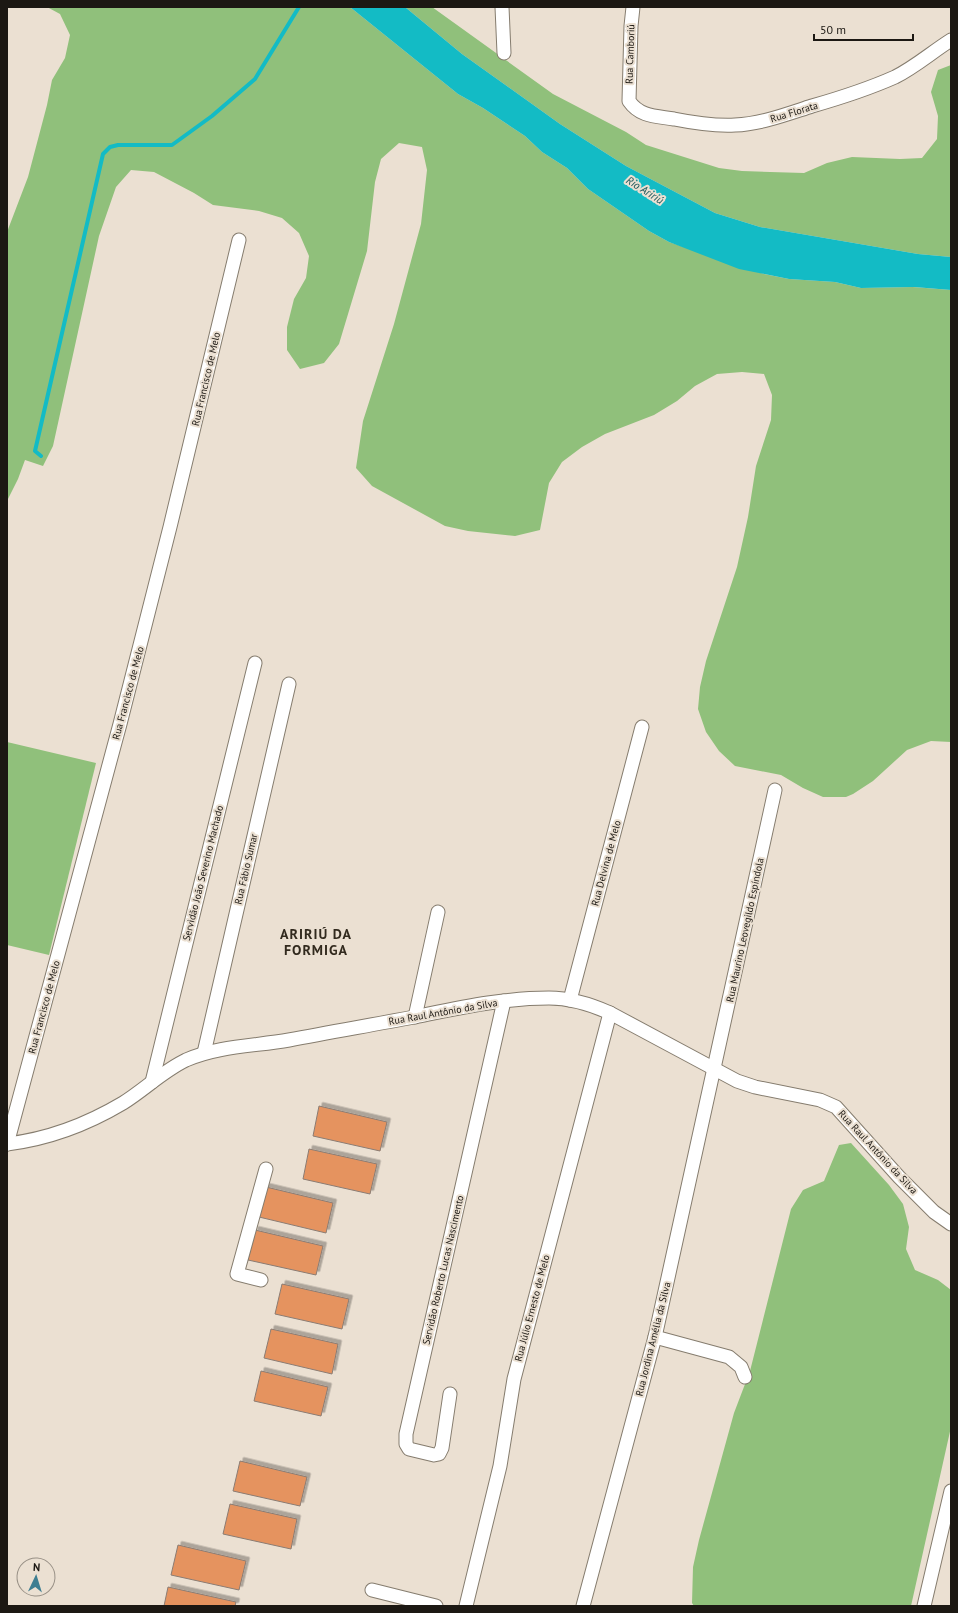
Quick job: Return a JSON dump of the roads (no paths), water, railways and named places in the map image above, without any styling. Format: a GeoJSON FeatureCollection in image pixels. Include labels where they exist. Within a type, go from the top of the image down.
{"type":"FeatureCollection","features":[{"type":"Feature","properties":{"kind":"street"},"geometry":{"type":"LineString","coordinates":[[502,7],[504,53]]}},
{"type":"Feature","properties":{"kind":"street","name":"Rua Camboriú"},"geometry":{"type":"LineString","coordinates":[[629,100],[633,7]]}},
{"type":"Feature","properties":{"kind":"street","name":"Rua Florata"},"geometry":{"type":"LineString","coordinates":[[629,100],[634,108],[642,113],[689,122],[734,125],[755,123],[871,87],[918,63],[951,40]]}},
{"type":"Feature","properties":{"kind":"street","name":"Rua Francisco de Melo"},"geometry":{"type":"LineString","coordinates":[[7,1144],[120,724],[168,535],[239,240]]}},
{"type":"Feature","properties":{"kind":"street","name":"Servidão João Severino Machado"},"geometry":{"type":"LineString","coordinates":[[152,1082],[255,664]]}},
{"type":"Feature","properties":{"kind":"street","name":"Rua Fábio Sumar"},"geometry":{"type":"LineString","coordinates":[[204,1053],[289,684]]}},
{"type":"Feature","properties":{"kind":"street","name":"Rua Delvina de Melo"},"geometry":{"type":"LineString","coordinates":[[570,1000],[642,727]]}},
{"type":"Feature","properties":{"kind":"street","name":"Rua Maurino Leovegildo Espíndola"},"geometry":{"type":"LineString","coordinates":[[714,1070],[775,790]]}},
{"type":"Feature","properties":{"kind":"street"},"geometry":{"type":"LineString","coordinates":[[415,1017],[438,912]]}},
{"type":"Feature","properties":{"kind":"street","name":"Rua Raul Antônio da Silva"},"geometry":{"type":"LineString","coordinates":[[7,1144],[30,1142],[75,1128],[123,1103],[175,1066],[204,1053],[280,1042],[415,1017],[469,1005],[504,1000],[549,998],[570,1000],[592,1005],[610,1013],[727,1077],[755,1088],[813,1099],[836,1107],[899,1177],[934,1212],[951,1224]]}},
{"type":"Feature","properties":{"kind":"street","name":"Servidão Roberto Lucas Nascimento"},"geometry":{"type":"LineString","coordinates":[[450,1394],[442,1448],[439,1454],[434,1455],[409,1449],[406,1444],[406,1434],[504,1000]]}},
{"type":"Feature","properties":{"kind":"street","name":"Rua Júlio Ernesto de Melo"},"geometry":{"type":"LineString","coordinates":[[466,1606],[500,1466],[514,1379],[610,1013]]}},
{"type":"Feature","properties":{"kind":"street","name":"Rua Jordina Amélia da Silva"},"geometry":{"type":"LineString","coordinates":[[583,1606],[655,1337],[714,1070]]}},
{"type":"Feature","properties":{"kind":"street"},"geometry":{"type":"LineString","coordinates":[[261,1280],[236,1274],[266,1169]]}},
{"type":"Feature","properties":{"kind":"street"},"geometry":{"type":"LineString","coordinates":[[655,1337],[730,1357],[741,1367],[745,1377]]}},
{"type":"Feature","properties":{"kind":"street"},"geometry":{"type":"LineString","coordinates":[[924,1606],[951,1491]]}},
{"type":"Feature","properties":{"kind":"street"},"geometry":{"type":"LineString","coordinates":[[372,1590],[436,1606]]}},
{"type":"Feature","properties":{"kind":"water","name":"Rio Aririú"},"geometry":{"type":"Polygon","coordinates":[[[350,7],[405,7],[462,54],[560,124],[626,166],[715,213],[760,227],[918,254],[951,257],[951,290],[914,287],[861,288],[835,282],[789,279],[739,269],[669,242],[649,231],[588,189],[567,168],[542,152],[525,136],[483,108],[458,94],[350,7]]]}},
{"type":"Feature","properties":{"kind":"waterway"},"geometry":{"type":"LineString","coordinates":[[41,456],[35,451],[103,154],[110,147],[118,145],[172,145],[212,116],[255,79],[299,7]]}},
{"type":"Feature","properties":{"kind":"district","name":"ARIRIÚ DA FORMIGA"},"geometry":{"type":"Point","coordinates":[316,942]}}]}
